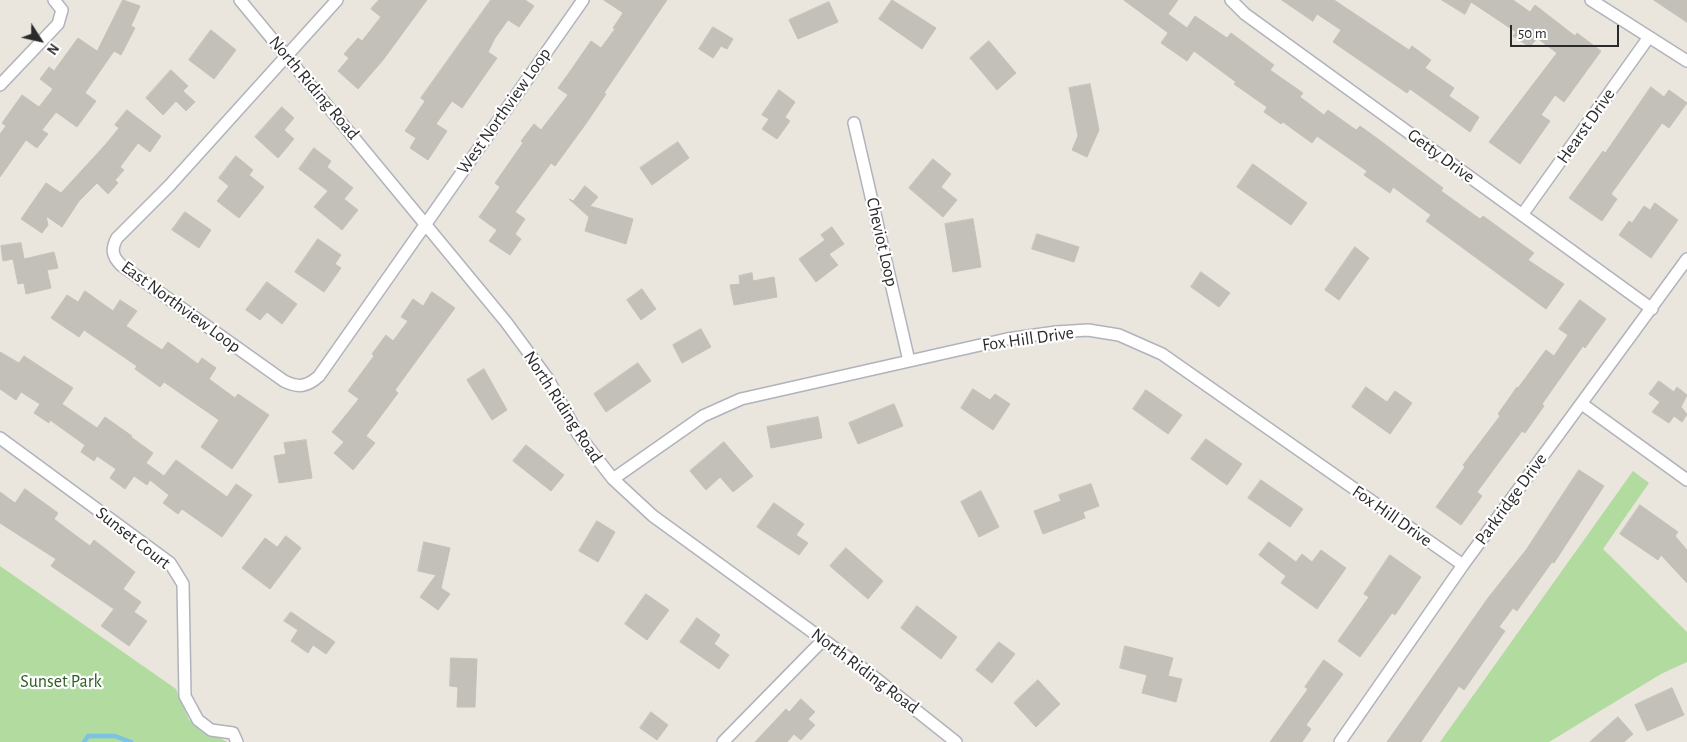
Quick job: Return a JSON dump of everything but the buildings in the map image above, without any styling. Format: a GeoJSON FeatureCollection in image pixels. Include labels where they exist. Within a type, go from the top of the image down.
{"type":"FeatureCollection","features":[{"type":"Feature","properties":{"kind":"street"},"geometry":{"type":"LineString","coordinates":[[0,85],[58,24],[62,10],[54,0]]}},
{"type":"Feature","properties":{"kind":"street","name":"North Riding Road"},"geometry":{"type":"LineString","coordinates":[[240,0],[425,222],[531,355],[548,379],[578,434],[612,479],[653,516],[823,640],[938,726],[956,742]]}},
{"type":"Feature","properties":{"kind":"street"},"geometry":{"type":"LineString","coordinates":[[288,56],[338,0]]}},
{"type":"Feature","properties":{"kind":"street","name":"West Northview Loop"},"geometry":{"type":"LineString","coordinates":[[425,222],[582,0]]}},
{"type":"Feature","properties":{"kind":"street","name":"Getty Drive"},"geometry":{"type":"LineString","coordinates":[[1231,0],[1246,14],[1652,309]]}},
{"type":"Feature","properties":{"kind":"street"},"geometry":{"type":"LineString","coordinates":[[1591,0],[1687,61]]}},
{"type":"Feature","properties":{"kind":"street","name":"Hearst Drive"},"geometry":{"type":"LineString","coordinates":[[1522,215],[1649,37]]}},
{"type":"Feature","properties":{"kind":"street","name":"East Northview Loop"},"geometry":{"type":"LineString","coordinates":[[288,56],[170,185],[117,238],[112,253],[116,260],[284,381],[294,386],[303,386],[319,376],[425,222]]}},
{"type":"Feature","properties":{"kind":"street","name":"Cheviot Loop"},"geometry":{"type":"LineString","coordinates":[[854,123],[909,361]]}},
{"type":"Feature","properties":{"kind":"street","name":"Parkridge Drive"},"geometry":{"type":"LineString","coordinates":[[1340,742],[1462,565],[1687,259]]}},
{"type":"Feature","properties":{"kind":"street","name":"Fox Hill Drive"},"geometry":{"type":"LineString","coordinates":[[612,479],[634,466],[672,436],[715,410],[771,391],[1007,340],[1056,332],[1096,331],[1134,340],[1162,354],[1189,371],[1462,565]]}},
{"type":"Feature","properties":{"kind":"street"},"geometry":{"type":"LineString","coordinates":[[1582,404],[1687,480]]}},
{"type":"Feature","properties":{"kind":"street","name":"Sunset Court"},"geometry":{"type":"LineString","coordinates":[[0,438],[170,563],[182,584],[185,696],[198,720],[211,730],[233,732],[237,742]]}},
{"type":"Feature","properties":{"kind":"street"},"geometry":{"type":"LineString","coordinates":[[723,742],[823,640]]}},
{"type":"Feature","properties":{"kind":"green space"},"geometry":{"type":"Polygon","coordinates":[[[1633,471],[1649,483],[1603,549],[1687,632],[1687,662],[1661,674],[1549,742],[1440,742],[1633,471]]]}},
{"type":"Feature","properties":{"kind":"green space","name":"Sunset Park"},"geometry":{"type":"Polygon","coordinates":[[[0,566],[176,689],[189,720],[227,742],[0,742],[0,566]]]}},
{"type":"Feature","properties":{"kind":"waterway"},"geometry":{"type":"LineString","coordinates":[[84,742],[88,736],[115,736],[131,742]]}}]}
